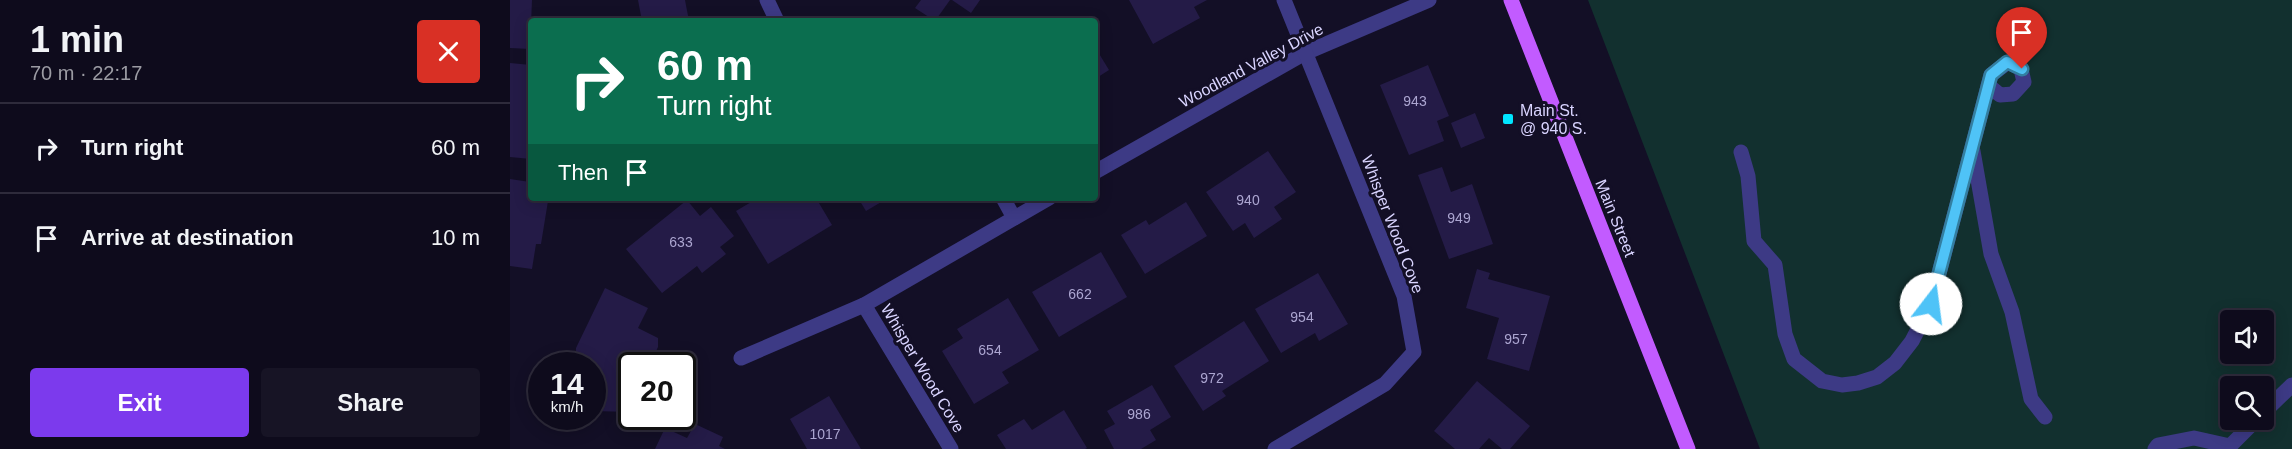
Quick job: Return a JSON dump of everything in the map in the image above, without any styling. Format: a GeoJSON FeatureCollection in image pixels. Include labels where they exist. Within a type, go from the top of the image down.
{"type":"FeatureCollection","features":[{"type":"Feature","properties":{"kind":"main road","name":"Main Street"},"geometry":{"type":"LineString","coordinates":[[1511,0],[1688,449]]}},
{"type":"Feature","properties":{"kind":"street"},"geometry":{"type":"LineString","coordinates":[[767,0],[776,18]]}},
{"type":"Feature","properties":{"kind":"street"},"geometry":{"type":"LineString","coordinates":[[1284,0],[1305,54]]}},
{"type":"Feature","properties":{"kind":"street","name":"Woodland Valley Drive"},"geometry":{"type":"LineString","coordinates":[[1098,170],[1305,54],[1429,0]]}},
{"type":"Feature","properties":{"kind":"street","name":"Whisper Wood Cove"},"geometry":{"type":"LineString","coordinates":[[1275,449],[1385,384],[1414,352],[1404,296],[1305,54]]}},
{"type":"Feature","properties":{"kind":"street"},"geometry":{"type":"LineString","coordinates":[[1741,152],[1748,176],[1755,241],[1775,265],[1785,334],[1794,359],[1822,381],[1842,385],[1877,377],[1895,363],[1912,341],[1931,304],[1988,85]]}},
{"type":"Feature","properties":{"kind":"street"},"geometry":{"type":"LineString","coordinates":[[1972,148],[1991,254],[2012,312],[2031,399],[2045,417]]}},
{"type":"Feature","properties":{"kind":"street"},"geometry":{"type":"LineString","coordinates":[[1005,201],[1014,218]]}},
{"type":"Feature","properties":{"kind":"street"},"geometry":{"type":"LineString","coordinates":[[741,358],[864,305],[1044,201]]}},
{"type":"Feature","properties":{"kind":"street","name":"Whisper Wood Cove"},"geometry":{"type":"LineString","coordinates":[[864,305],[951,449]]}},
{"type":"Feature","properties":{"kind":"street"},"geometry":{"type":"LineString","coordinates":[[2274,402],[2292,385]]}},
{"type":"Feature","properties":{"kind":"street"},"geometry":{"type":"LineString","coordinates":[[2155,449],[2158,445],[2194,438],[2230,446],[2246,430]]}},
{"type":"Feature","properties":{"kind":"street"},"geometry":{"type":"LineString","coordinates":[[2177,449],[2194,438]]}},
{"type":"Feature","properties":{"kind":"green space"},"geometry":{"type":"Polygon","coordinates":[[[1588,0],[2292,0],[2292,449],[1760,449],[1588,0]]]}},
{"type":"Feature","properties":{"kind":"building"},"geometry":{"type":"Polygon","coordinates":[[[510,0],[532,0],[531,18],[528,18],[528,49],[510,48],[510,0]]]}},
{"type":"Feature","properties":{"kind":"building"},"geometry":{"type":"Polygon","coordinates":[[[638,0],[685,0],[688,18],[641,18],[638,0]]]}},
{"type":"Feature","properties":{"kind":"building"},"geometry":{"type":"Polygon","coordinates":[[[921,0],[950,0],[937,18],[930,18],[915,8],[921,0]]]}},
{"type":"Feature","properties":{"kind":"building"},"geometry":{"type":"Polygon","coordinates":[[[952,0],[980,0],[971,13],[952,0]]]}},
{"type":"Feature","properties":{"kind":"building"},"geometry":{"type":"Polygon","coordinates":[[[1129,0],[1207,0],[1194,7],[1200,18],[1153,44],[1129,0]]]}},
{"type":"Feature","properties":{"kind":"building"},"geometry":{"type":"Polygon","coordinates":[[[1098,52],[1109,70],[1098,77],[1098,52]]]}},
{"type":"Feature","properties":{"kind":"building"},"geometry":{"type":"Polygon","coordinates":[[[510,63],[528,65],[528,159],[510,157],[510,63]]]}},
{"type":"Feature","properties":{"kind":"building"},"geometry":{"type":"Polygon","coordinates":[[[1428,65],[1449,116],[1437,121],[1444,141],[1409,155],[1380,85],[1428,65]]]}},
{"type":"Feature","properties":{"kind":"building"},"geometry":{"type":"Polygon","coordinates":[[[1475,113],[1485,138],[1461,148],[1451,123],[1475,113]]]}},
{"type":"Feature","properties":{"kind":"building"},"geometry":{"type":"Polygon","coordinates":[[[1268,151],[1296,192],[1274,207],[1282,219],[1254,238],[1245,223],[1233,231],[1206,192],[1268,151]]]}},
{"type":"Feature","properties":{"kind":"building"},"geometry":{"type":"Polygon","coordinates":[[[1442,167],[1451,192],[1472,184],[1493,244],[1449,259],[1418,175],[1442,167]]]}},
{"type":"Feature","properties":{"kind":"building"},"geometry":{"type":"Polygon","coordinates":[[[510,179],[528,182],[528,201],[548,201],[541,244],[536,244],[532,269],[510,266],[510,179]]]}},
{"type":"Feature","properties":{"kind":"building"},"geometry":{"type":"Polygon","coordinates":[[[686,201],[700,216],[711,207],[734,236],[720,247],[726,254],[702,273],[697,266],[662,293],[626,249],[686,201]]]}},
{"type":"Feature","properties":{"kind":"building"},"geometry":{"type":"Polygon","coordinates":[[[753,201],[818,201],[832,225],[768,264],[736,211],[753,201]]]}},
{"type":"Feature","properties":{"kind":"building"},"geometry":{"type":"Polygon","coordinates":[[[860,201],[883,201],[866,211],[860,201]]]}},
{"type":"Feature","properties":{"kind":"building"},"geometry":{"type":"Polygon","coordinates":[[[1186,202],[1207,236],[1145,274],[1121,235],[1146,220],[1149,225],[1186,202]]]}},
{"type":"Feature","properties":{"kind":"building"},"geometry":{"type":"Polygon","coordinates":[[[1101,252],[1127,297],[1059,337],[1032,292],[1101,252]]]}},
{"type":"Feature","properties":{"kind":"building"},"geometry":{"type":"Polygon","coordinates":[[[1477,269],[1490,273],[1488,279],[1550,296],[1529,371],[1487,359],[1499,318],[1466,308],[1477,269]]]}},
{"type":"Feature","properties":{"kind":"building"},"geometry":{"type":"Polygon","coordinates":[[[1318,273],[1348,324],[1319,341],[1315,333],[1281,353],[1255,309],[1318,273]]]}},
{"type":"Feature","properties":{"kind":"building"},"geometry":{"type":"Polygon","coordinates":[[[605,288],[648,308],[638,328],[658,338],[656,352],[618,352],[618,412],[606,411],[606,352],[576,352],[605,288]]]}},
{"type":"Feature","properties":{"kind":"building"},"geometry":{"type":"Polygon","coordinates":[[[1008,298],[1039,350],[1002,372],[1009,383],[974,404],[942,351],[963,338],[957,329],[1008,298]]]}},
{"type":"Feature","properties":{"kind":"building"},"geometry":{"type":"Polygon","coordinates":[[[1244,321],[1269,361],[1222,391],[1226,396],[1203,411],[1174,366],[1244,321]]]}},
{"type":"Feature","properties":{"kind":"building"},"geometry":{"type":"Polygon","coordinates":[[[1477,381],[1530,426],[1510,449],[1502,449],[1489,438],[1479,449],[1455,449],[1434,431],[1477,381]]]}},
{"type":"Feature","properties":{"kind":"building"},"geometry":{"type":"Polygon","coordinates":[[[1152,385],[1171,417],[1150,430],[1156,440],[1141,449],[1114,449],[1104,430],[1115,424],[1107,411],[1152,385]]]}},
{"type":"Feature","properties":{"kind":"building"},"geometry":{"type":"Polygon","coordinates":[[[829,396],[861,449],[807,449],[790,419],[829,396]]]}},
{"type":"Feature","properties":{"kind":"building"},"geometry":{"type":"Polygon","coordinates":[[[1064,410],[1087,448],[1006,449],[997,435],[1024,419],[1032,430],[1064,410]]]}},
{"type":"Feature","properties":{"kind":"building"},"geometry":{"type":"Polygon","coordinates":[[[696,424],[723,437],[719,446],[725,449],[655,449],[664,430],[687,438],[692,430],[696,430],[696,424]]]}},
{"type":"Feature","properties":{"kind":"place","name":"Main St. @ 940 S."},"geometry":{"type":"Point","coordinates":[1508,119]}},
{"type":"Feature","properties":{"kind":"route"},"geometry":{"type":"LineString","coordinates":[[1931,304],[1991,75],[2007,62],[2022,69]]}}]}
